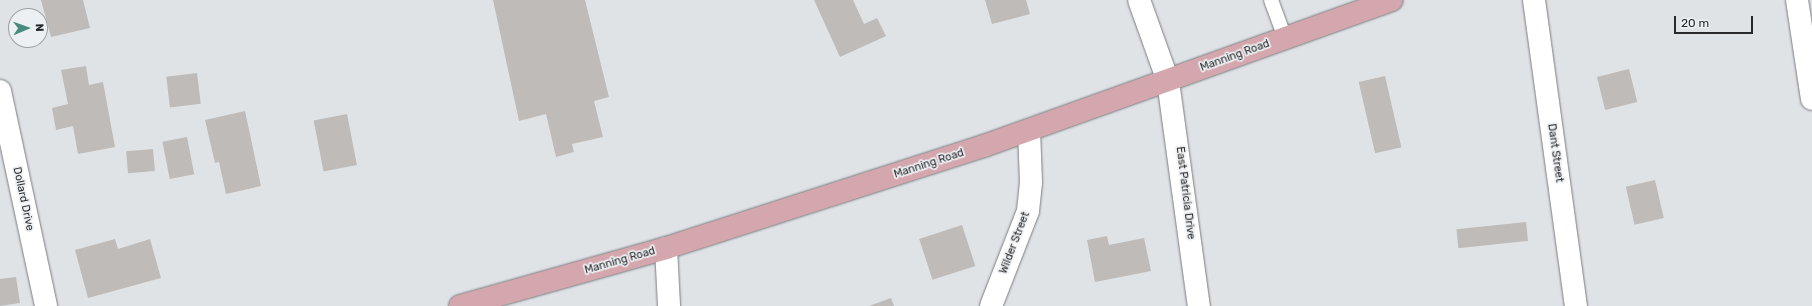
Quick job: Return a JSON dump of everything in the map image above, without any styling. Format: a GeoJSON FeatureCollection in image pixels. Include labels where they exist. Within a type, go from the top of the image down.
{"type":"FeatureCollection","features":[{"type":"Feature","properties":{"kind":"main road","name":"Manning Road"},"geometry":{"type":"LineString","coordinates":[[460,306],[666,248],[1030,131],[1392,0]]}},
{"type":"Feature","properties":{"kind":"street","name":"East Patricia Drive"},"geometry":{"type":"LineString","coordinates":[[1139,0],[1168,81],[1199,306]]}},
{"type":"Feature","properties":{"kind":"street","name":"Dant Street"},"geometry":{"type":"LineString","coordinates":[[1534,0],[1576,306]]}},
{"type":"Feature","properties":{"kind":"street"},"geometry":{"type":"LineString","coordinates":[[1797,0],[1812,99]]}},
{"type":"Feature","properties":{"kind":"street","name":"Dollard Drive"},"geometry":{"type":"LineString","coordinates":[[0,91],[46,306]]}},
{"type":"Feature","properties":{"kind":"street","name":"Wilder Street"},"geometry":{"type":"LineString","coordinates":[[991,306],[1028,211],[1031,182],[1030,131]]}},
{"type":"Feature","properties":{"kind":"street"},"geometry":{"type":"LineString","coordinates":[[666,248],[669,306]]}},
{"type":"Feature","properties":{"kind":"lane"},"geometry":{"type":"LineString","coordinates":[[1271,0],[1284,38]]}},
{"type":"Feature","properties":{"kind":"building"},"geometry":{"type":"Polygon","coordinates":[[[41,0],[83,0],[90,28],[51,37],[48,26],[48,8],[43,8],[41,0]]]}},
{"type":"Feature","properties":{"kind":"building"},"geometry":{"type":"Polygon","coordinates":[[[493,0],[585,0],[609,97],[594,101],[603,137],[572,144],[574,152],[556,157],[546,114],[519,121],[493,0]]]}},
{"type":"Feature","properties":{"kind":"building"},"geometry":{"type":"Polygon","coordinates":[[[814,0],[853,0],[864,24],[877,18],[886,36],[840,57],[814,0]]]}},
{"type":"Feature","properties":{"kind":"building"},"geometry":{"type":"Polygon","coordinates":[[[985,0],[1026,0],[1030,14],[992,24],[985,0]]]}},
{"type":"Feature","properties":{"kind":"building"},"geometry":{"type":"Polygon","coordinates":[[[86,66],[89,85],[103,82],[115,147],[78,154],[73,126],[56,130],[52,108],[68,104],[61,70],[86,66]]]}},
{"type":"Feature","properties":{"kind":"building"},"geometry":{"type":"Polygon","coordinates":[[[1629,69],[1637,102],[1605,110],[1597,77],[1629,69]]]}},
{"type":"Feature","properties":{"kind":"building"},"geometry":{"type":"Polygon","coordinates":[[[197,73],[201,104],[170,108],[166,77],[197,73]]]}},
{"type":"Feature","properties":{"kind":"building"},"geometry":{"type":"Polygon","coordinates":[[[1385,76],[1401,147],[1375,153],[1359,82],[1385,76]]]}},
{"type":"Feature","properties":{"kind":"building"},"geometry":{"type":"Polygon","coordinates":[[[245,111],[261,186],[226,194],[219,162],[215,163],[205,120],[245,111]]]}},
{"type":"Feature","properties":{"kind":"building"},"geometry":{"type":"Polygon","coordinates":[[[347,114],[357,165],[324,172],[314,120],[347,114]]]}},
{"type":"Feature","properties":{"kind":"building"},"geometry":{"type":"Polygon","coordinates":[[[187,137],[194,174],[170,179],[162,142],[187,137]]]}},
{"type":"Feature","properties":{"kind":"building"},"geometry":{"type":"Polygon","coordinates":[[[153,149],[155,171],[128,173],[126,151],[153,149]]]}},
{"type":"Feature","properties":{"kind":"building"},"geometry":{"type":"Polygon","coordinates":[[[1655,180],[1664,218],[1635,225],[1626,187],[1655,180]]]}},
{"type":"Feature","properties":{"kind":"building"},"geometry":{"type":"Polygon","coordinates":[[[1526,222],[1528,241],[1458,248],[1456,229],[1526,222]]]}},
{"type":"Feature","properties":{"kind":"building"},"geometry":{"type":"Polygon","coordinates":[[[962,225],[975,266],[932,280],[919,239],[962,225]]]}},
{"type":"Feature","properties":{"kind":"building"},"geometry":{"type":"Polygon","coordinates":[[[1107,236],[1109,245],[1144,238],[1151,271],[1095,282],[1087,240],[1107,236]]]}},
{"type":"Feature","properties":{"kind":"building"},"geometry":{"type":"Polygon","coordinates":[[[115,239],[118,249],[150,239],[161,278],[88,298],[75,250],[115,239]]]}},
{"type":"Feature","properties":{"kind":"building"},"geometry":{"type":"Polygon","coordinates":[[[16,277],[20,303],[0,306],[0,279],[16,277]]]}},
{"type":"Feature","properties":{"kind":"building"},"geometry":{"type":"Polygon","coordinates":[[[891,298],[894,306],[869,306],[891,298]]]}}]}
